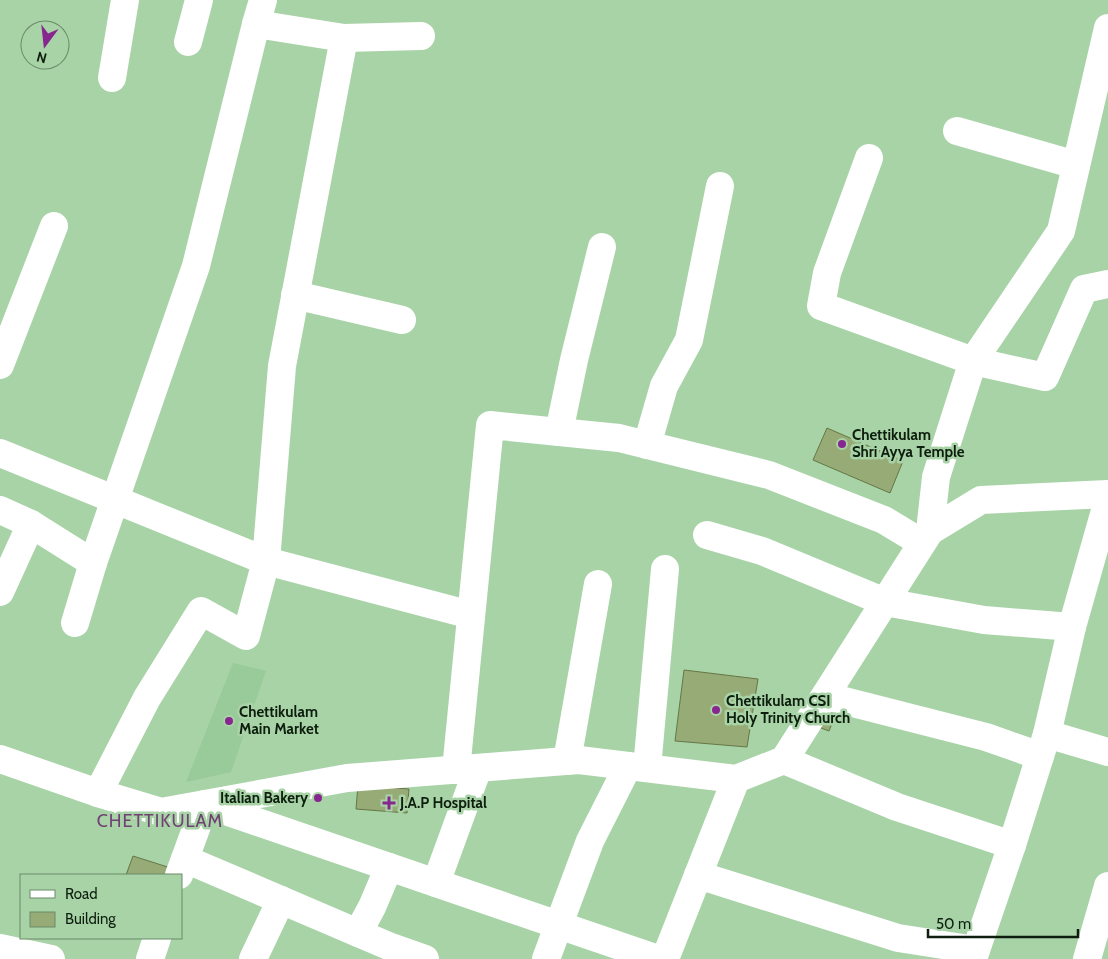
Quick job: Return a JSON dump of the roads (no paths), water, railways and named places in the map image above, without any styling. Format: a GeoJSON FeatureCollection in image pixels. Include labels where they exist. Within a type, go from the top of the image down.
{"type":"FeatureCollection","features":[{"type":"Feature","properties":{"kind":"street"},"geometry":{"type":"LineString","coordinates":[[112,78],[125,0]]}},
{"type":"Feature","properties":{"kind":"street"},"geometry":{"type":"LineString","coordinates":[[188,42],[199,0]]}},
{"type":"Feature","properties":{"kind":"street"},"geometry":{"type":"LineString","coordinates":[[75,623],[93,563],[196,266],[260,12],[344,38],[421,36]]}},
{"type":"Feature","properties":{"kind":"street"},"geometry":{"type":"LineString","coordinates":[[0,759],[98,793],[161,812],[347,778],[578,760],[736,779],[784,760],[926,537],[936,477],[973,361],[1060,231],[1076,165],[1102,81],[1108,28]]}},
{"type":"Feature","properties":{"kind":"street"},"geometry":{"type":"LineString","coordinates":[[98,793],[147,698],[201,611],[246,636],[266,561],[282,366],[344,38]]}},
{"type":"Feature","properties":{"kind":"street"},"geometry":{"type":"LineString","coordinates":[[957,130],[1076,165]]}},
{"type":"Feature","properties":{"kind":"street"},"geometry":{"type":"LineString","coordinates":[[869,158],[827,273],[821,306],[973,361],[1045,377],[1084,289],[1108,284]]}},
{"type":"Feature","properties":{"kind":"street"},"geometry":{"type":"LineString","coordinates":[[647,445],[664,386],[689,340],[720,186]]}},
{"type":"Feature","properties":{"kind":"street"},"geometry":{"type":"LineString","coordinates":[[1,362],[54,226]]}},
{"type":"Feature","properties":{"kind":"street"},"geometry":{"type":"LineString","coordinates":[[559,432],[574,360],[602,247]]}},
{"type":"Feature","properties":{"kind":"street"},"geometry":{"type":"LineString","coordinates":[[295,296],[402,320]]}},
{"type":"Feature","properties":{"kind":"street"},"geometry":{"type":"LineString","coordinates":[[436,883],[467,769],[471,614],[490,425],[619,438],[769,475],[926,537]]}},
{"type":"Feature","properties":{"kind":"street"},"geometry":{"type":"LineString","coordinates":[[0,452],[266,561],[471,614]]}},
{"type":"Feature","properties":{"kind":"street"},"geometry":{"type":"LineString","coordinates":[[926,537],[981,500],[1108,494]]}},
{"type":"Feature","properties":{"kind":"street"},"geometry":{"type":"LineString","coordinates":[[698,875],[898,938],[975,955],[1044,745],[1072,627],[1108,500]]}},
{"type":"Feature","properties":{"kind":"street"},"geometry":{"type":"LineString","coordinates":[[0,510],[31,524],[93,563]]}},
{"type":"Feature","properties":{"kind":"street"},"geometry":{"type":"LineString","coordinates":[[0,592],[31,524]]}},
{"type":"Feature","properties":{"kind":"street"},"geometry":{"type":"LineString","coordinates":[[707,535],[762,551],[885,602],[984,620],[1072,627]]}},
{"type":"Feature","properties":{"kind":"street"},"geometry":{"type":"LineString","coordinates":[[546,959],[590,841],[637,767],[664,569]]}},
{"type":"Feature","properties":{"kind":"street"},"geometry":{"type":"LineString","coordinates":[[567,761],[598,584]]}},
{"type":"Feature","properties":{"kind":"street"},"geometry":{"type":"LineString","coordinates":[[825,696],[977,735],[1108,752]]}},
{"type":"Feature","properties":{"kind":"street"},"geometry":{"type":"LineString","coordinates":[[784,760],[897,807],[1012,845]]}},
{"type":"Feature","properties":{"kind":"street"},"geometry":{"type":"LineString","coordinates":[[664,959],[736,779]]}},
{"type":"Feature","properties":{"kind":"street"},"geometry":{"type":"LineString","coordinates":[[205,804],[658,959]]}},
{"type":"Feature","properties":{"kind":"street"},"geometry":{"type":"LineString","coordinates":[[205,804],[182,867],[281,900],[358,933],[388,953],[425,959]]}},
{"type":"Feature","properties":{"kind":"street"},"geometry":{"type":"LineString","coordinates":[[358,933],[372,907],[389,867]]}},
{"type":"Feature","properties":{"kind":"street"},"geometry":{"type":"LineString","coordinates":[[1087,959],[1108,886]]}},
{"type":"Feature","properties":{"kind":"street"},"geometry":{"type":"LineString","coordinates":[[253,959],[281,900]]}},
{"type":"Feature","properties":{"kind":"street"},"geometry":{"type":"LineString","coordinates":[[150,959],[157,939]]}},
{"type":"Feature","properties":{"kind":"street"},"geometry":{"type":"LineString","coordinates":[[8,953],[51,959]]}},
{"type":"Feature","properties":{"kind":"place","name":"Chettikulam Shri Ayya Temple"},"geometry":{"type":"Point","coordinates":[842,444]}},
{"type":"Feature","properties":{"kind":"place","name":"Chettikulam CSI Holy Trinity Church"},"geometry":{"type":"Point","coordinates":[716,710]}},
{"type":"Feature","properties":{"kind":"place","name":"Chettikulam Main Market"},"geometry":{"type":"Point","coordinates":[229,721]}},
{"type":"Feature","properties":{"kind":"place","name":"Italian Bakery"},"geometry":{"type":"Point","coordinates":[318,798]}},
{"type":"Feature","properties":{"kind":"place","name":"J.A.P Hospital"},"geometry":{"type":"Point","coordinates":[389,803]}},
{"type":"Feature","properties":{"kind":"district","name":"CHETTIKULAM"},"geometry":{"type":"Point","coordinates":[160,821]}}]}
